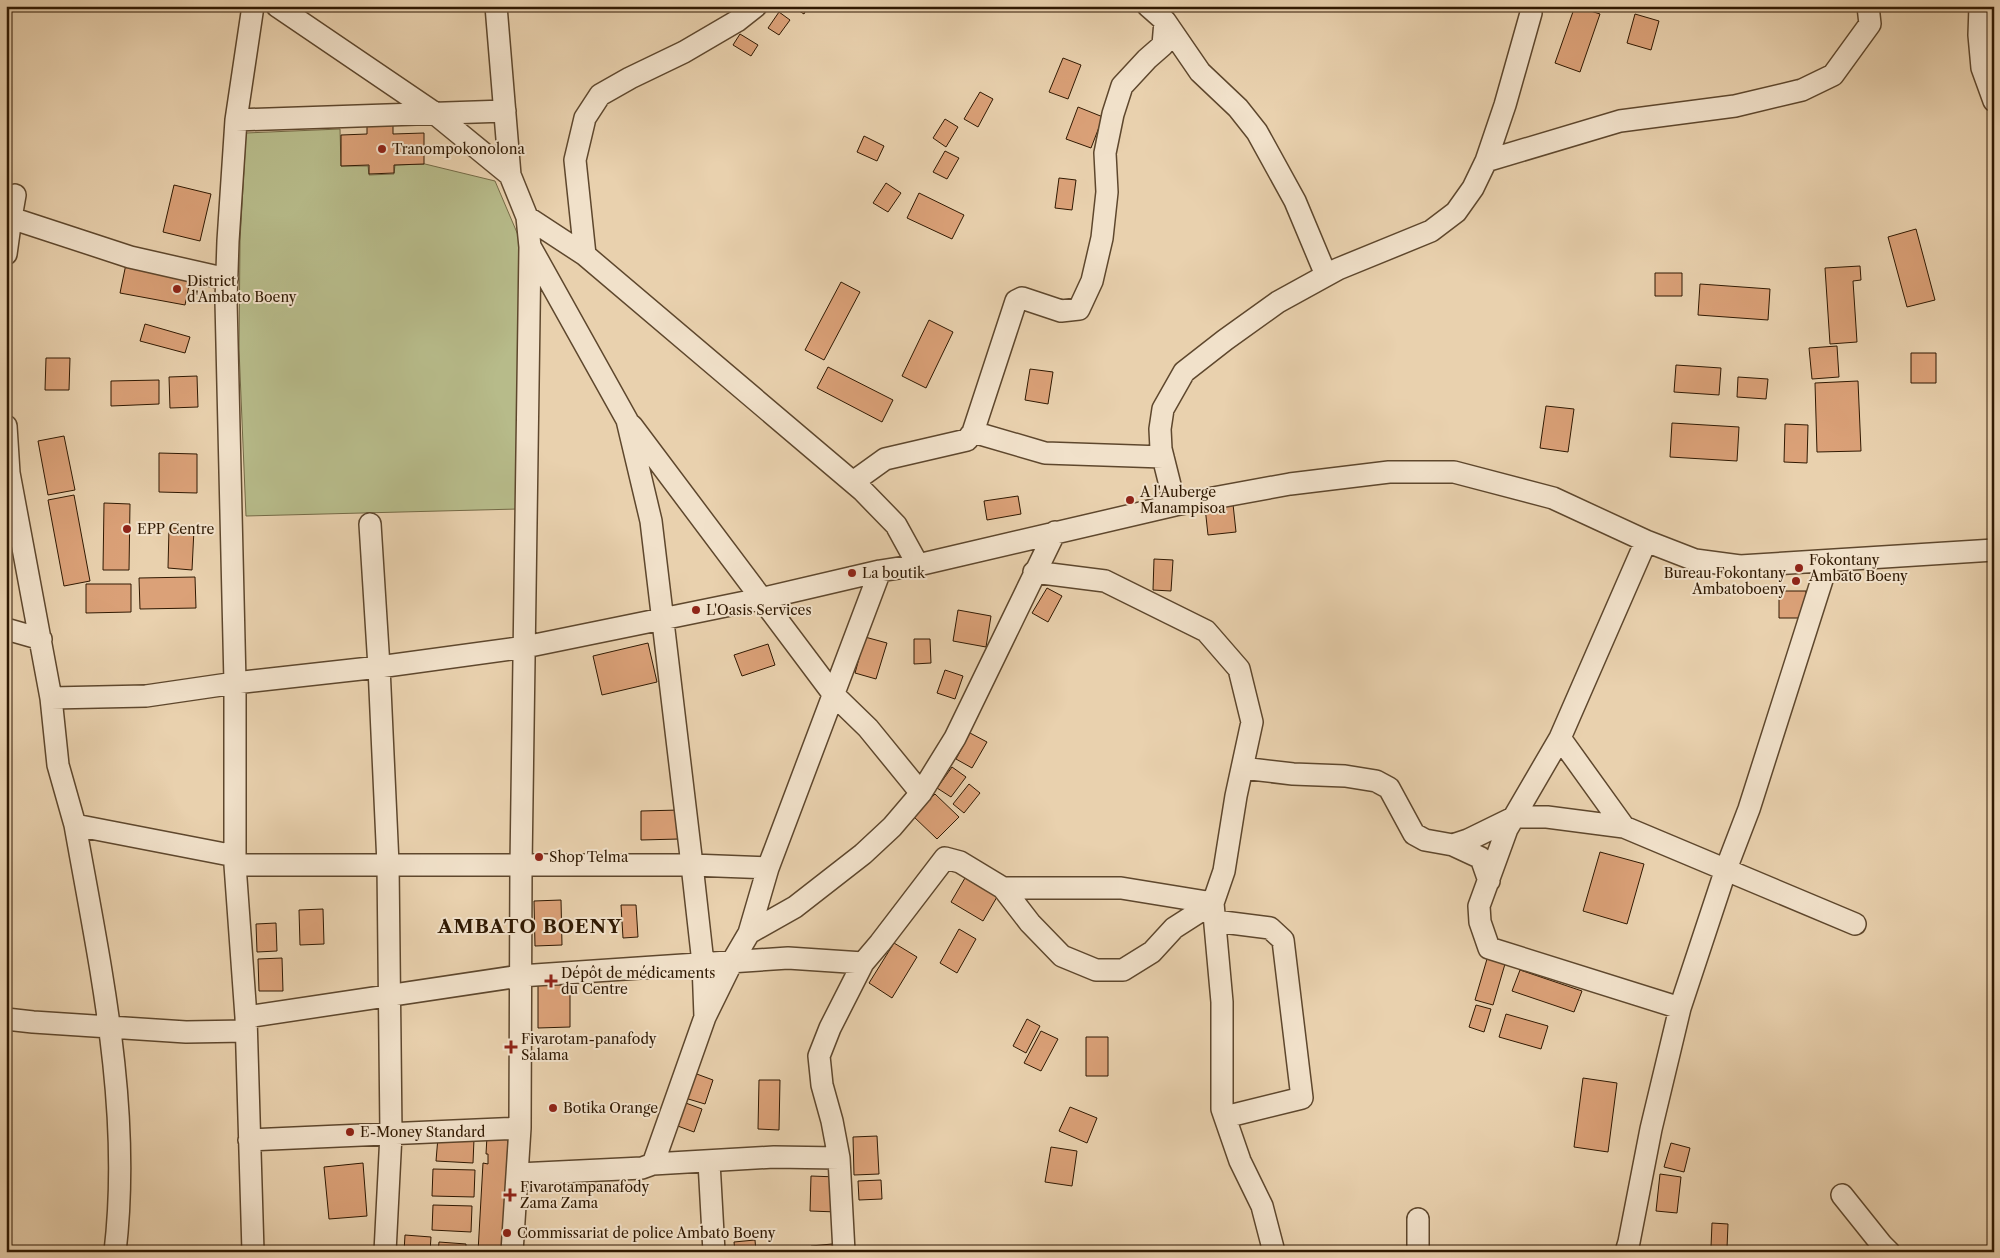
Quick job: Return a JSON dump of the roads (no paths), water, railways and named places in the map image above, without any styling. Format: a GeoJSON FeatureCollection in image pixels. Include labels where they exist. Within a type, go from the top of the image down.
{"type":"FeatureCollection","features":[{"type":"Feature","properties":{"kind":"street"},"geometry":{"type":"LineString","coordinates":[[252,1252],[246,1024],[235,860],[235,683],[227,279],[236,120],[253,6]]}},
{"type":"Feature","properties":{"kind":"street"},"geometry":{"type":"LineString","coordinates":[[277,6],[433,112],[510,175]]}},
{"type":"Feature","properties":{"kind":"street"},"geometry":{"type":"LineString","coordinates":[[496,6],[510,175],[527,217],[530,247],[521,866],[520,1128],[512,1252]]}},
{"type":"Feature","properties":{"kind":"street"},"geometry":{"type":"LineString","coordinates":[[585,255],[575,160],[585,118],[600,96],[738,21],[756,6]]}},
{"type":"Feature","properties":{"kind":"street"},"geometry":{"type":"LineString","coordinates":[[1148,6],[1165,21],[1200,72],[1238,108],[1257,132],[1295,202],[1326,275]]}},
{"type":"Feature","properties":{"kind":"street"},"geometry":{"type":"LineString","coordinates":[[1175,505],[1163,456],[1160,428],[1163,409],[1184,372],[1224,340],[1278,302],[1338,269],[1431,231],[1456,212],[1473,188],[1486,161],[1505,106],[1531,13],[1531,6]]}},
{"type":"Feature","properties":{"kind":"street"},"geometry":{"type":"LineString","coordinates":[[1486,161],[1620,121],[1734,106],[1802,90],[1834,75],[1870,24],[1868,6]]}},
{"type":"Feature","properties":{"kind":"street"},"geometry":{"type":"LineString","coordinates":[[1980,6],[1979,36],[1982,68],[1994,101]]}},
{"type":"Feature","properties":{"kind":"street"},"geometry":{"type":"LineString","coordinates":[[853,482],[885,459],[967,440],[973,432],[1016,301],[1022,298],[1061,311],[1079,309],[1092,281],[1102,238],[1106,192],[1105,153],[1113,114],[1122,86],[1163,45],[1165,21]]}},
{"type":"Feature","properties":{"kind":"street"},"geometry":{"type":"LineString","coordinates":[[236,120],[505,111]]}},
{"type":"Feature","properties":{"kind":"street"},"geometry":{"type":"LineString","coordinates":[[6,254],[14,195]]}},
{"type":"Feature","properties":{"kind":"street"},"geometry":{"type":"LineString","coordinates":[[527,217],[585,255],[853,482],[896,525],[918,565]]}},
{"type":"Feature","properties":{"kind":"street"},"geometry":{"type":"LineString","coordinates":[[11,218],[130,257],[227,279]]}},
{"type":"Feature","properties":{"kind":"street"},"geometry":{"type":"LineString","coordinates":[[530,247],[627,420],[834,695],[868,728],[921,793]]}},
{"type":"Feature","properties":{"kind":"street"},"geometry":{"type":"LineString","coordinates":[[627,420],[651,521],[692,865],[702,964],[705,1018]]}},
{"type":"Feature","properties":{"kind":"street"},"geometry":{"type":"LineString","coordinates":[[6,426],[9,473],[52,698],[58,765],[75,825],[110,1027],[120,1130],[115,1252]]}},
{"type":"Feature","properties":{"kind":"street"},"geometry":{"type":"LineString","coordinates":[[973,432],[1045,453],[1163,456]]}},
{"type":"Feature","properties":{"kind":"street"},"geometry":{"type":"LineString","coordinates":[[52,698],[146,696],[525,647],[760,599],[880,571],[918,565],[1175,505],[1290,484],[1389,472],[1454,472],[1553,498],[1646,541],[1695,560],[1740,566],[1828,562],[1994,550]]}},
{"type":"Feature","properties":{"kind":"street"},"geometry":{"type":"LineString","coordinates":[[370,524],[388,864],[391,995],[391,1134],[385,1252]]}},
{"type":"Feature","properties":{"kind":"street"},"geometry":{"type":"LineString","coordinates":[[749,934],[795,907],[863,854],[892,827],[921,793],[955,738],[1055,532]]}},
{"type":"Feature","properties":{"kind":"street"},"geometry":{"type":"LineString","coordinates":[[1646,541],[1560,738],[1507,829],[1479,906],[1480,922],[1489,948],[1680,1008]]}},
{"type":"Feature","properties":{"kind":"street"},"geometry":{"type":"LineString","coordinates":[[1630,1248],[1651,1128],[1680,1008],[1726,869],[1749,809],[1828,562]]}},
{"type":"Feature","properties":{"kind":"street"},"geometry":{"type":"LineString","coordinates":[[653,1164],[705,1018],[732,962],[749,934],[768,868],[880,571]]}},
{"type":"Feature","properties":{"kind":"street"},"geometry":{"type":"LineString","coordinates":[[1034,572],[1105,580],[1206,631],[1239,669],[1252,722],[1224,871],[1214,912],[1222,1002],[1222,1109],[1240,1161],[1262,1206],[1274,1252]]}},
{"type":"Feature","properties":{"kind":"street"},"geometry":{"type":"LineString","coordinates":[[6,629],[41,639]]}},
{"type":"Feature","properties":{"kind":"street"},"geometry":{"type":"LineString","coordinates":[[1560,738],[1624,827]]}},
{"type":"Feature","properties":{"kind":"street"},"geometry":{"type":"LineString","coordinates":[[1242,768],[1293,774],[1345,776],[1376,781],[1389,788],[1414,834],[1425,840],[1453,844],[1481,858],[1488,881]]}},
{"type":"Feature","properties":{"kind":"street"},"geometry":{"type":"LineString","coordinates":[[1453,844],[1468,840],[1514,817],[1547,817],[1624,827],[1855,924]]}},
{"type":"Feature","properties":{"kind":"street"},"geometry":{"type":"LineString","coordinates":[[75,825],[235,860],[521,866],[692,865],[768,868]]}},
{"type":"Feature","properties":{"kind":"street"},"geometry":{"type":"LineString","coordinates":[[844,1252],[839,1158],[832,1121],[822,1085],[819,1056],[830,1028],[863,963],[945,858],[960,862],[1004,888],[1030,923],[1062,956],[1096,970],[1123,970],[1152,952],[1174,928],[1214,912]]}},
{"type":"Feature","properties":{"kind":"street"},"geometry":{"type":"LineString","coordinates":[[1004,888],[1121,888],[1270,928],[1282,940],[1302,1098],[1225,1117]]}},
{"type":"Feature","properties":{"kind":"street"},"geometry":{"type":"LineString","coordinates":[[6,1019],[186,1032],[246,1024],[391,995],[520,976],[788,958],[863,963]]}},
{"type":"Feature","properties":{"kind":"street"},"geometry":{"type":"LineString","coordinates":[[249,1140],[520,1128]]}},
{"type":"Feature","properties":{"kind":"street"},"geometry":{"type":"LineString","coordinates":[[518,1174],[642,1168],[653,1164],[774,1157],[839,1158]]}},
{"type":"Feature","properties":{"kind":"street"},"geometry":{"type":"LineString","coordinates":[[709,1162],[714,1252]]}},
{"type":"Feature","properties":{"kind":"street"},"geometry":{"type":"LineString","coordinates":[[1842,1195],[1889,1252]]}},
{"type":"Feature","properties":{"kind":"street"},"geometry":{"type":"LineString","coordinates":[[1418,1219],[1418,1252]]}},
{"type":"Feature","properties":{"kind":"place","name":"Tranompokonolona"},"geometry":{"type":"Point","coordinates":[382,149]}},
{"type":"Feature","properties":{"kind":"place","name":"District d'Ambato Boeny"},"geometry":{"type":"Point","coordinates":[177,289]}},
{"type":"Feature","properties":{"kind":"place","name":"A l'Auberge Manampisoa"},"geometry":{"type":"Point","coordinates":[1130,500]}},
{"type":"Feature","properties":{"kind":"place","name":"EPP Centre"},"geometry":{"type":"Point","coordinates":[127,529]}},
{"type":"Feature","properties":{"kind":"place","name":"Fokontany Ambato Boeny"},"geometry":{"type":"Point","coordinates":[1799,568]}},
{"type":"Feature","properties":{"kind":"place","name":"La boutik"},"geometry":{"type":"Point","coordinates":[852,573]}},
{"type":"Feature","properties":{"kind":"place","name":"Bureau Fokontany Ambatoboeny"},"geometry":{"type":"Point","coordinates":[1796,581]}},
{"type":"Feature","properties":{"kind":"place","name":"L'Oasis Services"},"geometry":{"type":"Point","coordinates":[696,610]}},
{"type":"Feature","properties":{"kind":"place","name":"Shop Telma"},"geometry":{"type":"Point","coordinates":[539,857]}},
{"type":"Feature","properties":{"kind":"place","name":"Dépôt de médicaments du Centre"},"geometry":{"type":"Point","coordinates":[551,981]}},
{"type":"Feature","properties":{"kind":"place","name":"Fivarotam-panafody Salama"},"geometry":{"type":"Point","coordinates":[511,1047]}},
{"type":"Feature","properties":{"kind":"place","name":"Botika Orange"},"geometry":{"type":"Point","coordinates":[553,1108]}},
{"type":"Feature","properties":{"kind":"place","name":"E-Money Standard"},"geometry":{"type":"Point","coordinates":[350,1132]}},
{"type":"Feature","properties":{"kind":"place","name":"Fivarotampanafody Zama Zama"},"geometry":{"type":"Point","coordinates":[510,1195]}},
{"type":"Feature","properties":{"kind":"place","name":"Commissariat de police Ambato Boeny"},"geometry":{"type":"Point","coordinates":[507,1233]}},
{"type":"Feature","properties":{"kind":"district","name":"AMBATO BOENY"},"geometry":{"type":"Point","coordinates":[530,926]}}]}
